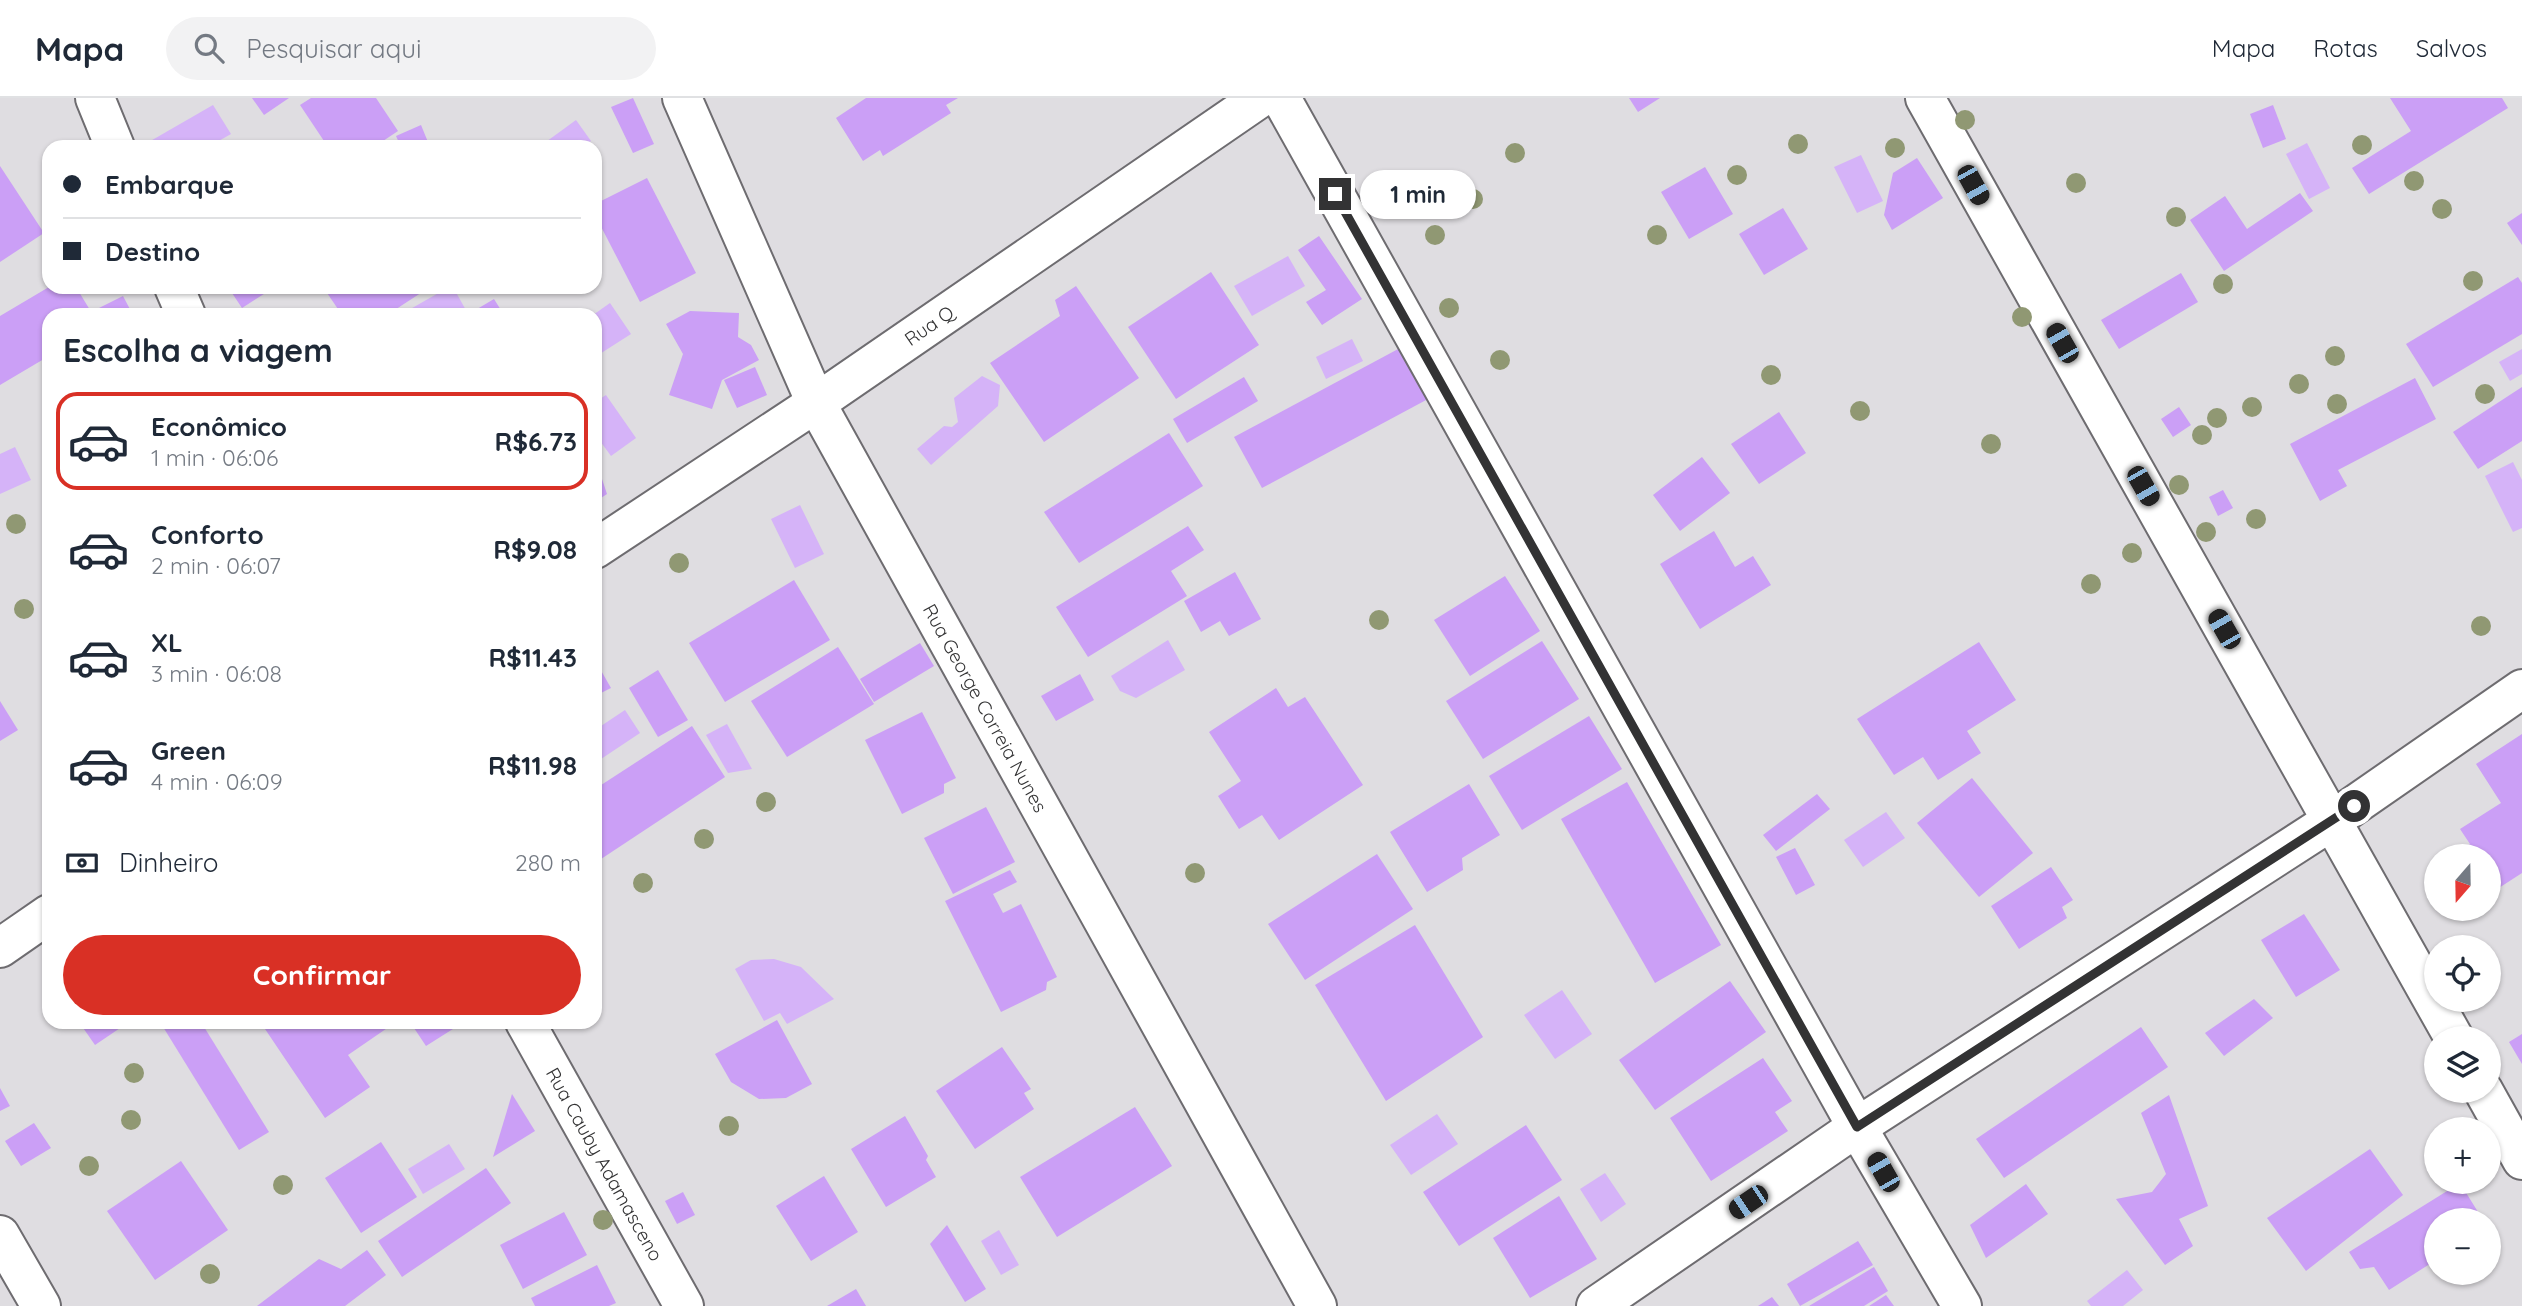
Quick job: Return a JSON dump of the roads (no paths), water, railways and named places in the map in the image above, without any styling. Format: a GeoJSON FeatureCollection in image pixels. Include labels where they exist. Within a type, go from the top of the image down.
{"type":"FeatureCollection","features":[{"type":"Feature","properties":{"kind":"street"},"geometry":{"type":"LineString","coordinates":[[95,98],[113,140]]}},
{"type":"Feature","properties":{"kind":"street","name":"Rua George Correia Nunes"},"geometry":{"type":"LineString","coordinates":[[682,98],[816,403],[1317,1306]]}},
{"type":"Feature","properties":{"kind":"street","name":"Rua Q"},"geometry":{"type":"LineString","coordinates":[[602,544],[816,403],[1260,98]]}},
{"type":"Feature","properties":{"kind":"street"},"geometry":{"type":"LineString","coordinates":[[1281,98],[1857,1127],[1962,1306]]}},
{"type":"Feature","properties":{"kind":"street"},"geometry":{"type":"LineString","coordinates":[[1925,98],[2447,1026]]}},
{"type":"Feature","properties":{"kind":"street"},"geometry":{"type":"LineString","coordinates":[[1596,1306],[1857,1127],[2333,820],[2522,689]]}},
{"type":"Feature","properties":{"kind":"street"},"geometry":{"type":"LineString","coordinates":[[0,948],[42,919]]}},
{"type":"Feature","properties":{"kind":"street","name":"Rua Cauby Adamasceno"},"geometry":{"type":"LineString","coordinates":[[529,1029],[684,1306]]}},
{"type":"Feature","properties":{"kind":"street"},"geometry":{"type":"LineString","coordinates":[[2490,1103],[2522,1160]]}},
{"type":"Feature","properties":{"kind":"street"},"geometry":{"type":"LineString","coordinates":[[0,1235],[41,1306]]}}]}
